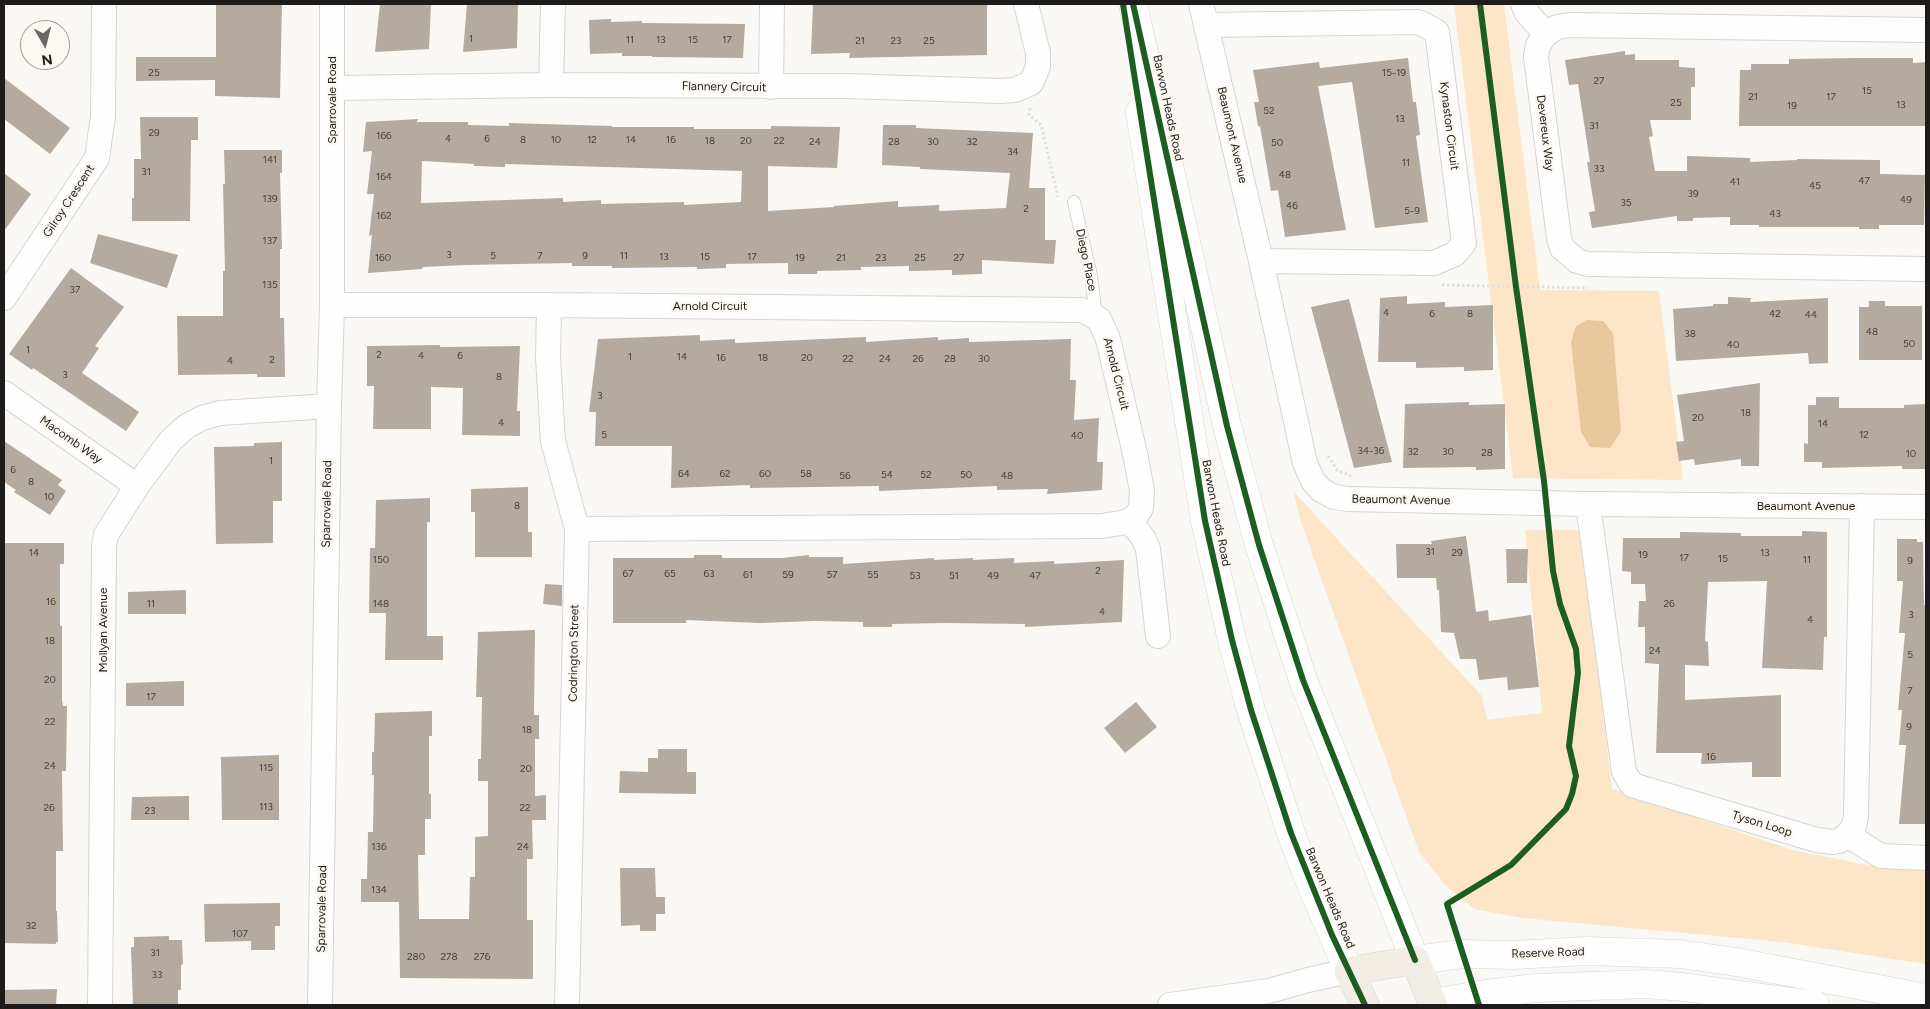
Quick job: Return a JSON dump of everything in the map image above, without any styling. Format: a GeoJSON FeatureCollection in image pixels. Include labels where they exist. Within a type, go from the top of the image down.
{"type":"FeatureCollection","features":[{"type":"Feature","properties":{"kind":"main road","name":"Barwon Heads Road"},"geometry":{"type":"LineString","coordinates":[[1123,4],[1201,502],[1232,640],[1251,710],[1291,832],[1311,885],[1365,1005]]}},
{"type":"Feature","properties":{"kind":"main road","name":"Barwon Heads Road"},"geometry":{"type":"LineString","coordinates":[[1133,4],[1227,426],[1259,545],[1303,680],[1415,960],[1426,1004]]}},
{"type":"Feature","properties":{"kind":"main road","name":"Reserve Road"},"geometry":{"type":"LineString","coordinates":[[1349,971],[1456,955],[1514,955],[1586,951],[1680,954],[1736,962],[1926,998]]}},
{"type":"Feature","properties":{"kind":"main road"},"geometry":{"type":"LineString","coordinates":[[1551,1005],[1580,996],[1646,984]]}},
{"type":"Feature","properties":{"kind":"main road"},"geometry":{"type":"LineString","coordinates":[[1426,1004],[1535,988],[1646,984],[1683,987],[1815,1005]]}},
{"type":"Feature","properties":{"kind":"street","name":"Gilroy Crescent"},"geometry":{"type":"LineString","coordinates":[[4,298],[97,158],[103,116],[104,4]]}},
{"type":"Feature","properties":{"kind":"street","name":"Sparrovale Road"},"geometry":{"type":"LineString","coordinates":[[320,1005],[332,305],[332,4]]}},
{"type":"Feature","properties":{"kind":"street"},"geometry":{"type":"LineString","coordinates":[[552,85],[553,4]]}},
{"type":"Feature","properties":{"kind":"street"},"geometry":{"type":"LineString","coordinates":[[770,87],[772,4]]}},
{"type":"Feature","properties":{"kind":"street"},"geometry":{"type":"LineString","coordinates":[[1026,4],[1038,57],[1037,71],[1031,83]]}},
{"type":"Feature","properties":{"kind":"street"},"geometry":{"type":"LineString","coordinates":[[1523,4],[1527,13],[1546,34],[1557,27],[1570,25],[1926,30]]}},
{"type":"Feature","properties":{"kind":"street","name":"Beaumont Avenue"},"geometry":{"type":"LineString","coordinates":[[1204,14],[1261,261],[1304,463],[1313,481],[1322,490],[1334,497],[1348,499],[1588,504],[1926,507]]}},
{"type":"Feature","properties":{"kind":"street","name":"Kynaston Circuit"},"geometry":{"type":"LineString","coordinates":[[1204,14],[1419,22],[1437,32],[1464,243],[1454,254],[1434,263],[1261,261]]}},
{"type":"Feature","properties":{"kind":"street","name":"Devereux Way"},"geometry":{"type":"LineString","coordinates":[[1546,34],[1538,44],[1536,57],[1559,238],[1562,248],[1577,261],[1598,264],[1926,269]]}},
{"type":"Feature","properties":{"kind":"street","name":"Flannery Circuit"},"geometry":{"type":"LineString","coordinates":[[332,88],[552,85],[848,86],[1000,91],[1019,89],[1031,83]]}},
{"type":"Feature","properties":{"kind":"street","name":"Arnold Circuit"},"geometry":{"type":"LineString","coordinates":[[332,305],[1077,309],[1086,311],[1096,317],[1104,326],[1140,478],[1141,508],[1130,521]]}},
{"type":"Feature","properties":{"kind":"street","name":"Codrington Street"},"geometry":{"type":"LineString","coordinates":[[549,305],[548,358],[552,441],[577,529],[567,1005]]}},
{"type":"Feature","properties":{"kind":"street","name":"Macomb Way"},"geometry":{"type":"LineString","coordinates":[[4,393],[137,486]]}},
{"type":"Feature","properties":{"kind":"street","name":"Mollyan Avenue"},"geometry":{"type":"LineString","coordinates":[[100,1005],[104,546],[106,536],[137,486],[171,440],[187,426],[202,418],[233,411],[329,406]]}},
{"type":"Feature","properties":{"kind":"street","name":"Tyson Loop"},"geometry":{"type":"LineString","coordinates":[[1588,504],[1624,772],[1632,785],[1817,840],[1833,842],[1839,841],[1848,835]]}},
{"type":"Feature","properties":{"kind":"street"},"geometry":{"type":"LineString","coordinates":[[1862,506],[1856,816],[1854,826],[1848,835],[1881,856],[1926,858]]}},
{"type":"Feature","properties":{"kind":"street"},"geometry":{"type":"LineString","coordinates":[[577,529],[1102,526],[1118,525],[1130,521],[1144,539],[1149,554],[1158,636]]}},
{"type":"Feature","properties":{"kind":"street","name":"Reserve Road"},"geometry":{"type":"LineString","coordinates":[[1170,1005],[1269,991],[1349,971]]}},
{"type":"Feature","properties":{"kind":"lane","name":"Diego Place"},"geometry":{"type":"LineString","coordinates":[[1074,202],[1091,276],[1096,317]]}},
{"type":"Feature","properties":{"kind":"path"},"geometry":{"type":"LineString","coordinates":[[1031,83],[1029,115],[1041,125],[1059,200]]}},
{"type":"Feature","properties":{"kind":"path"},"geometry":{"type":"LineString","coordinates":[[1514,277],[1517,297]]}},
{"type":"Feature","properties":{"kind":"path"},"geometry":{"type":"LineString","coordinates":[[1326,452],[1337,470],[1358,478]]}},
{"type":"Feature","properties":{"kind":"shaded area"},"geometry":{"type":"Polygon","coordinates":[[[1454,4],[1504,4],[1540,290],[1659,291],[1683,480],[1513,478],[1454,4]]]}},
{"type":"Feature","properties":{"kind":"shaded area"},"geometry":{"type":"Polygon","coordinates":[[[1587,320],[1603,321],[1613,333],[1621,431],[1610,448],[1590,447],[1581,432],[1571,342],[1576,326],[1587,320]]]}},
{"type":"Feature","properties":{"kind":"shaded area"},"geometry":{"type":"Polygon","coordinates":[[[1293,491],[1482,696],[1487,720],[1542,713],[1525,530],[1578,530],[1582,540],[1612,789],[1792,850],[1878,867],[1926,869],[1926,964],[1782,942],[1522,918],[1474,909],[1445,885],[1419,852],[1301,522],[1293,491]]]}},
{"type":"Feature","properties":{"kind":"building"},"geometry":{"type":"Polygon","coordinates":[[[216,4],[282,4],[280,98],[215,96],[215,80],[136,81],[136,57],[216,57],[216,4]]]}},
{"type":"Feature","properties":{"kind":"building"},"geometry":{"type":"Polygon","coordinates":[[[380,4],[431,4],[429,49],[375,52],[380,4]]]}},
{"type":"Feature","properties":{"kind":"building"},"geometry":{"type":"Polygon","coordinates":[[[467,4],[518,4],[517,48],[463,52],[467,4]]]}},
{"type":"Feature","properties":{"kind":"building"},"geometry":{"type":"Polygon","coordinates":[[[813,4],[987,4],[987,55],[849,58],[850,53],[811,54],[813,4]]]}},
{"type":"Feature","properties":{"kind":"building"},"geometry":{"type":"Polygon","coordinates":[[[611,19],[611,22],[745,24],[743,58],[622,56],[622,53],[590,54],[589,20],[611,19]]]}},
{"type":"Feature","properties":{"kind":"building"},"geometry":{"type":"Polygon","coordinates":[[[1625,51],[1625,55],[1635,54],[1635,60],[1679,60],[1679,67],[1695,68],[1695,87],[1691,87],[1691,120],[1650,120],[1653,136],[1649,137],[1655,171],[1687,171],[1687,156],[1750,158],[1750,162],[1797,159],[1880,160],[1880,174],[1925,175],[1924,225],[1879,225],[1879,229],[1859,229],[1859,227],[1759,227],[1759,225],[1730,225],[1730,217],[1693,218],[1693,221],[1677,221],[1677,216],[1592,228],[1589,212],[1595,211],[1587,162],[1590,162],[1578,84],[1569,85],[1565,60],[1625,51]]]}},
{"type":"Feature","properties":{"kind":"building"},"geometry":{"type":"Polygon","coordinates":[[[1408,58],[1413,102],[1416,102],[1420,135],[1416,136],[1428,222],[1375,228],[1352,82],[1318,86],[1346,230],[1285,237],[1278,190],[1271,191],[1260,126],[1258,126],[1254,102],[1259,102],[1253,70],[1319,62],[1320,68],[1408,58]]]}},
{"type":"Feature","properties":{"kind":"building"},"geometry":{"type":"Polygon","coordinates":[[[1913,58],[1913,63],[1926,62],[1926,126],[1739,126],[1740,70],[1751,70],[1751,64],[1789,64],[1789,59],[1913,58]]]}},
{"type":"Feature","properties":{"kind":"building"},"geometry":{"type":"Polygon","coordinates":[[[4,78],[70,128],[50,154],[4,119],[4,78]]]}},
{"type":"Feature","properties":{"kind":"building"},"geometry":{"type":"Polygon","coordinates":[[[140,117],[198,117],[198,140],[191,140],[190,221],[132,221],[134,159],[141,159],[140,117]]]}},
{"type":"Feature","properties":{"kind":"building"},"geometry":{"type":"Polygon","coordinates":[[[418,119],[417,122],[468,122],[468,125],[509,126],[509,123],[612,127],[694,127],[694,129],[771,129],[771,126],[840,127],[837,168],[768,166],[768,211],[898,201],[898,207],[939,205],[939,211],[1006,208],[1010,173],[920,169],[920,167],[882,165],[883,125],[916,125],[916,128],[1033,133],[1029,188],[1045,188],[1045,240],[1056,240],[1054,264],[982,260],[982,274],[952,275],[952,270],[909,271],[909,266],[861,267],[861,270],[817,271],[817,274],[788,274],[788,263],[726,264],[726,268],[697,269],[697,267],[612,268],[612,266],[572,266],[572,263],[466,265],[423,267],[422,269],[368,273],[372,235],[369,236],[374,194],[367,194],[372,151],[363,152],[366,122],[418,119]],[[422,161],[421,203],[563,198],[563,202],[601,200],[601,204],[684,202],[684,205],[741,202],[742,171],[505,164],[505,167],[474,166],[474,164],[422,161]]]}},
{"type":"Feature","properties":{"kind":"building"},"geometry":{"type":"Polygon","coordinates":[[[224,150],[282,150],[282,173],[280,173],[282,249],[280,249],[280,318],[284,318],[285,377],[257,377],[257,374],[178,375],[177,316],[223,316],[223,271],[225,271],[224,150]]]}},
{"type":"Feature","properties":{"kind":"building"},"geometry":{"type":"Polygon","coordinates":[[[4,173],[31,194],[4,231],[4,173]]]}},
{"type":"Feature","properties":{"kind":"building"},"geometry":{"type":"Polygon","coordinates":[[[98,234],[178,255],[167,288],[90,263],[98,234]]]}},
{"type":"Feature","properties":{"kind":"building"},"geometry":{"type":"Polygon","coordinates":[[[71,268],[124,307],[95,346],[99,348],[82,373],[139,412],[126,431],[9,354],[71,268]]]}},
{"type":"Feature","properties":{"kind":"building"},"geometry":{"type":"Polygon","coordinates":[[[1407,296],[1407,304],[1445,302],[1445,307],[1493,305],[1493,370],[1464,371],[1464,367],[1416,368],[1416,362],[1378,362],[1380,298],[1407,296]]]}},
{"type":"Feature","properties":{"kind":"building"},"geometry":{"type":"Polygon","coordinates":[[[1728,297],[1751,298],[1750,302],[1828,298],[1828,363],[1809,364],[1808,353],[1676,361],[1673,309],[1728,304],[1728,297]]]}},
{"type":"Feature","properties":{"kind":"building"},"geometry":{"type":"Polygon","coordinates":[[[1349,299],[1392,462],[1354,468],[1311,307],[1349,299]]]}},
{"type":"Feature","properties":{"kind":"building"},"geometry":{"type":"Polygon","coordinates":[[[1869,301],[1885,301],[1885,306],[1922,306],[1922,360],[1859,360],[1859,307],[1869,307],[1869,301]]]}},
{"type":"Feature","properties":{"kind":"building"},"geometry":{"type":"Polygon","coordinates":[[[700,335],[700,341],[735,339],[735,343],[866,337],[866,342],[938,337],[938,340],[969,338],[969,342],[1071,339],[1070,380],[1076,380],[1074,420],[1099,418],[1097,462],[1103,462],[1102,490],[1047,494],[1048,489],[997,490],[997,486],[879,491],[879,486],[750,488],[750,485],[671,488],[672,446],[595,446],[596,412],[589,412],[598,339],[700,335]]]}},
{"type":"Feature","properties":{"kind":"building"},"geometry":{"type":"Polygon","coordinates":[[[440,345],[440,347],[520,346],[517,411],[520,411],[520,436],[462,435],[463,388],[431,387],[431,429],[373,429],[374,386],[367,386],[367,346],[440,345]]]}},
{"type":"Feature","properties":{"kind":"building"},"geometry":{"type":"Polygon","coordinates":[[[1760,383],[1759,466],[1741,466],[1741,459],[1695,465],[1694,459],[1679,461],[1676,442],[1684,441],[1677,395],[1760,383]]]}},
{"type":"Feature","properties":{"kind":"building"},"geometry":{"type":"Polygon","coordinates":[[[1816,397],[1839,397],[1839,408],[1904,408],[1904,405],[1926,404],[1926,469],[1902,469],[1902,466],[1822,468],[1822,462],[1804,462],[1804,443],[1808,444],[1808,405],[1816,405],[1816,397]]]}},
{"type":"Feature","properties":{"kind":"building"},"geometry":{"type":"Polygon","coordinates":[[[1469,402],[1469,405],[1505,404],[1505,469],[1476,470],[1476,467],[1403,468],[1405,404],[1469,402]]]}},
{"type":"Feature","properties":{"kind":"building"},"geometry":{"type":"Polygon","coordinates":[[[4,441],[62,480],[58,485],[66,491],[50,515],[14,492],[16,490],[4,482],[4,441]]]}},
{"type":"Feature","properties":{"kind":"building"},"geometry":{"type":"Polygon","coordinates":[[[282,442],[282,501],[273,501],[273,543],[216,544],[214,447],[254,446],[254,443],[282,442]]]}},
{"type":"Feature","properties":{"kind":"building"},"geometry":{"type":"Polygon","coordinates":[[[528,487],[528,532],[532,532],[532,557],[475,557],[475,512],[471,512],[471,489],[528,487]]]}},
{"type":"Feature","properties":{"kind":"building"},"geometry":{"type":"Polygon","coordinates":[[[430,498],[430,522],[427,522],[427,636],[443,636],[443,660],[385,660],[386,613],[369,613],[370,548],[375,548],[376,500],[430,498]]]}},
{"type":"Feature","properties":{"kind":"building"},"geometry":{"type":"Polygon","coordinates":[[[1802,531],[1827,532],[1827,637],[1824,637],[1823,670],[1762,668],[1767,581],[1708,582],[1705,641],[1708,642],[1709,666],[1685,665],[1685,700],[1781,695],[1781,777],[1752,777],[1752,762],[1701,764],[1702,753],[1656,753],[1659,664],[1645,663],[1645,627],[1638,627],[1639,601],[1646,601],[1645,584],[1631,584],[1631,572],[1622,571],[1623,538],[1680,538],[1680,532],[1741,533],[1741,536],[1802,536],[1802,531]]]}},
{"type":"Feature","properties":{"kind":"building"},"geometry":{"type":"Polygon","coordinates":[[[1466,536],[1476,612],[1488,610],[1489,621],[1531,615],[1539,687],[1508,690],[1507,677],[1479,680],[1476,659],[1460,659],[1454,633],[1441,632],[1439,590],[1437,590],[1436,578],[1397,578],[1396,544],[1432,544],[1431,541],[1466,536]]]}},
{"type":"Feature","properties":{"kind":"building"},"geometry":{"type":"Polygon","coordinates":[[[1897,539],[1917,539],[1917,542],[1923,542],[1924,605],[1926,605],[1926,824],[1899,824],[1906,745],[1899,745],[1902,710],[1898,710],[1905,633],[1899,633],[1903,581],[1897,581],[1897,539]]]}},
{"type":"Feature","properties":{"kind":"building"},"geometry":{"type":"Polygon","coordinates":[[[4,543],[64,543],[64,564],[60,564],[60,626],[62,626],[62,700],[63,706],[67,706],[66,771],[62,771],[63,851],[56,851],[58,942],[56,944],[4,943],[4,543]]]}},
{"type":"Feature","properties":{"kind":"building"},"geometry":{"type":"Polygon","coordinates":[[[1506,549],[1528,549],[1527,583],[1507,583],[1506,549]]]}},
{"type":"Feature","properties":{"kind":"building"},"geometry":{"type":"Polygon","coordinates":[[[694,555],[722,555],[722,558],[782,558],[809,555],[809,557],[843,557],[843,564],[934,558],[934,560],[973,558],[973,560],[1014,558],[1014,563],[1054,561],[1054,564],[1124,560],[1122,622],[1025,627],[1025,624],[944,623],[892,624],[892,627],[863,627],[863,622],[815,621],[760,623],[686,620],[686,623],[613,623],[613,558],[694,558],[694,555]]]}},
{"type":"Feature","properties":{"kind":"building"},"geometry":{"type":"Polygon","coordinates":[[[545,584],[562,585],[562,606],[543,604],[545,584]]]}},
{"type":"Feature","properties":{"kind":"building"},"geometry":{"type":"Polygon","coordinates":[[[186,590],[186,614],[128,614],[128,592],[186,590]]]}},
{"type":"Feature","properties":{"kind":"building"},"geometry":{"type":"Polygon","coordinates":[[[535,630],[534,715],[539,715],[539,739],[535,739],[535,796],[546,795],[546,820],[532,820],[533,859],[527,859],[527,920],[533,920],[533,979],[400,978],[399,902],[361,902],[361,879],[367,879],[368,832],[373,832],[374,775],[372,775],[372,752],[374,752],[375,713],[432,711],[432,736],[429,736],[431,819],[425,819],[425,855],[418,855],[419,919],[469,919],[470,877],[475,877],[475,837],[488,836],[488,781],[478,781],[478,759],[481,759],[482,697],[476,697],[478,632],[535,630]]]}},
{"type":"Feature","properties":{"kind":"building"},"geometry":{"type":"Polygon","coordinates":[[[184,681],[184,706],[126,706],[126,683],[184,681]]]}},
{"type":"Feature","properties":{"kind":"building"},"geometry":{"type":"Polygon","coordinates":[[[1136,702],[1157,727],[1125,753],[1104,728],[1136,702]]]}},
{"type":"Feature","properties":{"kind":"building"},"geometry":{"type":"Polygon","coordinates":[[[658,749],[687,749],[687,772],[696,772],[696,794],[619,793],[620,771],[648,772],[648,758],[658,758],[658,749]]]}},
{"type":"Feature","properties":{"kind":"building"},"geometry":{"type":"Polygon","coordinates":[[[279,755],[279,820],[222,820],[221,757],[279,755]]]}},
{"type":"Feature","properties":{"kind":"building"},"geometry":{"type":"Polygon","coordinates":[[[189,796],[189,820],[131,820],[132,797],[189,796]]]}},
{"type":"Feature","properties":{"kind":"building"},"geometry":{"type":"Polygon","coordinates":[[[620,868],[655,868],[656,897],[665,897],[665,914],[656,914],[656,931],[640,931],[640,925],[621,926],[620,868]]]}},
{"type":"Feature","properties":{"kind":"building"},"geometry":{"type":"Polygon","coordinates":[[[280,903],[280,926],[275,926],[275,950],[251,950],[251,941],[205,942],[204,904],[280,903]]]}},
{"type":"Feature","properties":{"kind":"building"},"geometry":{"type":"Polygon","coordinates":[[[169,936],[169,940],[182,940],[183,964],[181,965],[181,990],[178,990],[178,1005],[133,1005],[131,947],[134,947],[134,937],[169,936]]]}},
{"type":"Feature","properties":{"kind":"building"},"geometry":{"type":"Polygon","coordinates":[[[57,989],[56,1005],[4,1005],[4,990],[57,989]]]}},
{"type":"Feature","properties":{"kind":"cycle path"},"geometry":{"type":"LineString","coordinates":[[1123,4],[1205,521],[1232,640],[1251,710],[1291,833],[1332,935],[1365,1005]]}},
{"type":"Feature","properties":{"kind":"cycle path"},"geometry":{"type":"LineString","coordinates":[[1133,4],[1227,426],[1259,545],[1303,680],[1415,960]]}},
{"type":"Feature","properties":{"kind":"cycle path"},"geometry":{"type":"LineString","coordinates":[[1479,1005],[1447,904],[1511,865],[1566,809],[1576,776],[1569,746],[1578,673],[1576,649],[1560,604],[1553,571],[1544,481],[1516,287],[1480,4]]}}]}
